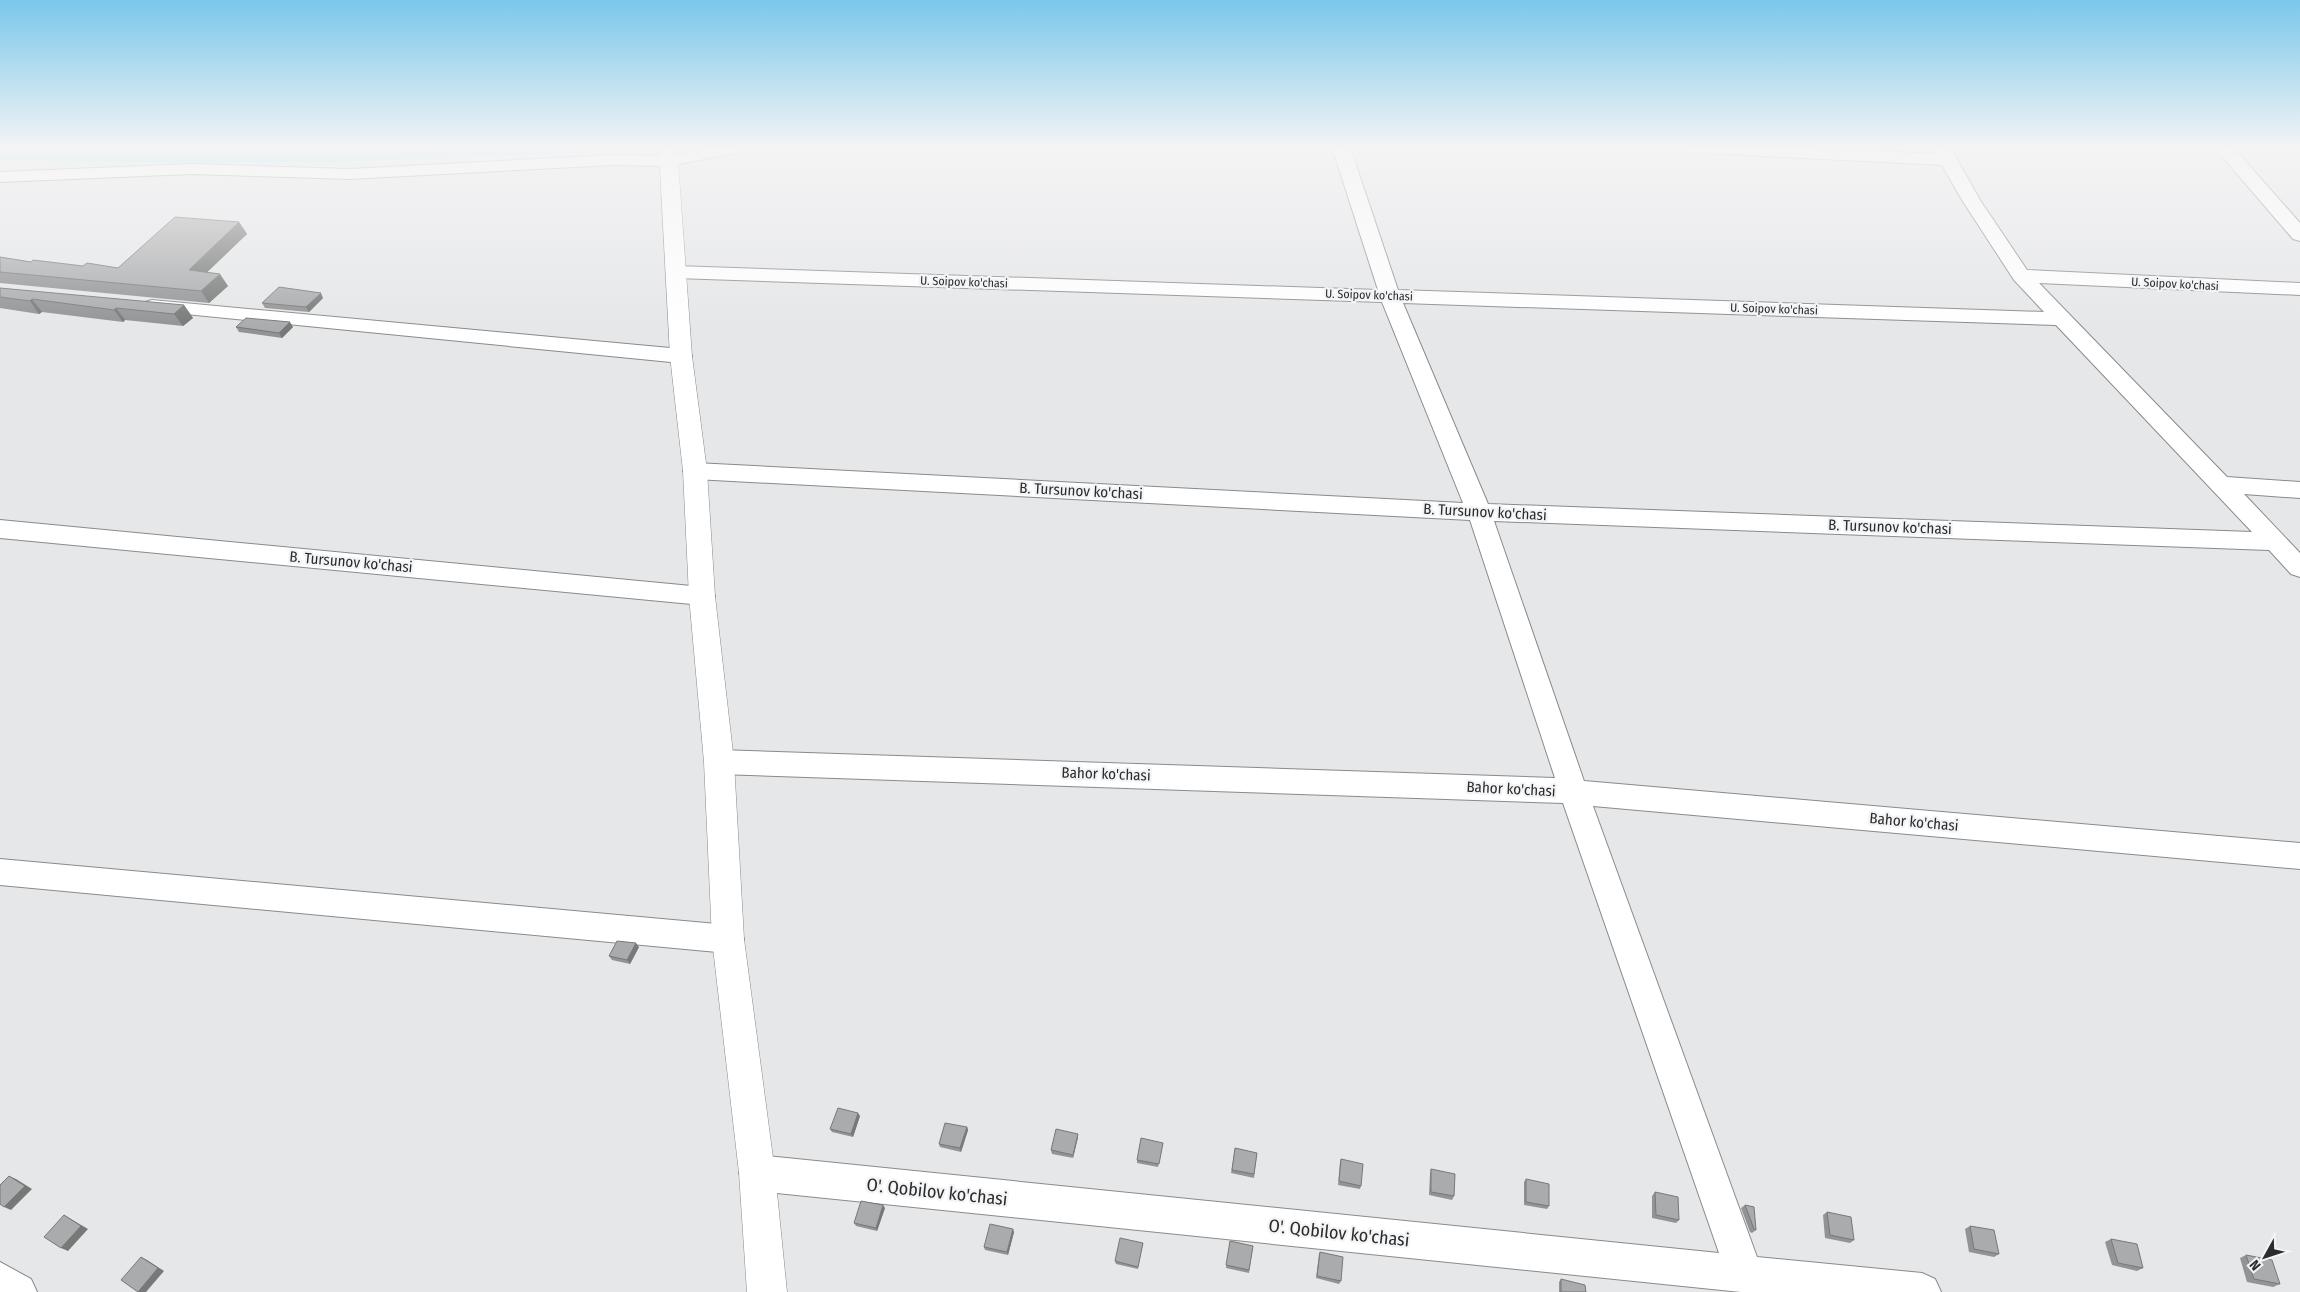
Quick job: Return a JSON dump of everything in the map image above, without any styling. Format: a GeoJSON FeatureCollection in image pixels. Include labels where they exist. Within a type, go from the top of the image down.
{"type":"FeatureCollection","features":[{"type":"Feature","properties":{"kind":"street"},"geometry":{"type":"LineString","coordinates":[[672,207],[681,356],[695,471],[702,596],[719,762],[728,939],[757,1174],[767,1292]]}},
{"type":"Feature","properties":{"kind":"street"},"geometry":{"type":"LineString","coordinates":[[1361,207],[1390,296],[1479,512],[1574,792],[1745,1274]]}},
{"type":"Feature","properties":{"kind":"street"},"geometry":{"type":"LineString","coordinates":[[1976,207],[2021,276],[2300,568]]}},
{"type":"Feature","properties":{"kind":"street"},"geometry":{"type":"LineString","coordinates":[[2276,207],[2300,235]]}},
{"type":"Feature","properties":{"kind":"street","name":"U. Soipov ko'chasi"},"geometry":{"type":"LineString","coordinates":[[676,272],[2062,319]]}},
{"type":"Feature","properties":{"kind":"street","name":"U. Soipov ko'chasi"},"geometry":{"type":"LineString","coordinates":[[2021,276],[2300,289]]}},
{"type":"Feature","properties":{"kind":"street"},"geometry":{"type":"LineString","coordinates":[[128,303],[681,356]]}},
{"type":"Feature","properties":{"kind":"street","name":"B. Tursunov ko'chasi"},"geometry":{"type":"LineString","coordinates":[[695,471],[1479,512],[2276,542]]}},
{"type":"Feature","properties":{"kind":"street"},"geometry":{"type":"LineString","coordinates":[[2222,485],[2300,490]]}},
{"type":"Feature","properties":{"kind":"street","name":"B. Tursunov ko'chasi"},"geometry":{"type":"LineString","coordinates":[[0,529],[702,596]]}},
{"type":"Feature","properties":{"kind":"street","name":"Bahor ko'chasi"},"geometry":{"type":"LineString","coordinates":[[719,762],[1530,788],[2300,856]]}},
{"type":"Feature","properties":{"kind":"street"},"geometry":{"type":"LineString","coordinates":[[0,872],[728,939]]}},
{"type":"Feature","properties":{"kind":"street","name":"O'. Qobilov ko'chasi"},"geometry":{"type":"LineString","coordinates":[[757,1174],[1922,1292]]}},
{"type":"Feature","properties":{"kind":"street"},"geometry":{"type":"LineString","coordinates":[[0,1281],[18,1292]]}},
{"type":"Feature","properties":{"kind":"building"},"geometry":{"type":"Polygon","coordinates":[[[175,217],[239,222],[189,270],[220,274],[201,291],[0,272],[0,257],[31,262],[33,260],[83,266],[87,263],[118,268],[175,217]]]}},
{"type":"Feature","properties":{"kind":"building"},"geometry":{"type":"Polygon","coordinates":[[[279,287],[321,293],[306,307],[262,303],[279,287]]]}},
{"type":"Feature","properties":{"kind":"building"},"geometry":{"type":"Polygon","coordinates":[[[0,288],[184,305],[174,314],[116,308],[114,310],[32,299],[30,301],[0,297],[0,288]]]}},
{"type":"Feature","properties":{"kind":"building"},"geometry":{"type":"Polygon","coordinates":[[[246,318],[290,322],[279,333],[236,327],[246,318]]]}},
{"type":"Feature","properties":{"kind":"building"},"geometry":{"type":"Polygon","coordinates":[[[617,941],[636,943],[627,960],[609,956],[617,941]]]}},
{"type":"Feature","properties":{"kind":"building"},"geometry":{"type":"Polygon","coordinates":[[[838,1108],[858,1113],[851,1134],[830,1129],[838,1108]]]}},
{"type":"Feature","properties":{"kind":"building"},"geometry":{"type":"Polygon","coordinates":[[[945,1123],[967,1127],[960,1148],[939,1144],[945,1123]]]}},
{"type":"Feature","properties":{"kind":"building"},"geometry":{"type":"Polygon","coordinates":[[[1056,1129],[1078,1134],[1073,1155],[1051,1150],[1056,1129]]]}},
{"type":"Feature","properties":{"kind":"building"},"geometry":{"type":"Polygon","coordinates":[[[1141,1138],[1163,1143],[1159,1164],[1137,1160],[1141,1138]]]}},
{"type":"Feature","properties":{"kind":"building"},"geometry":{"type":"Polygon","coordinates":[[[1235,1148],[1257,1153],[1254,1174],[1232,1170],[1235,1148]]]}},
{"type":"Feature","properties":{"kind":"building"},"geometry":{"type":"Polygon","coordinates":[[[1341,1159],[1363,1164],[1361,1186],[1339,1181],[1341,1159]]]}},
{"type":"Feature","properties":{"kind":"building"},"geometry":{"type":"Polygon","coordinates":[[[1431,1169],[1455,1174],[1454,1196],[1431,1192],[1431,1169]]]}},
{"type":"Feature","properties":{"kind":"building"},"geometry":{"type":"Polygon","coordinates":[[[9,1176],[25,1186],[4,1207],[0,1204],[0,1185],[9,1176]]]}},
{"type":"Feature","properties":{"kind":"building"},"geometry":{"type":"Polygon","coordinates":[[[1526,1179],[1549,1184],[1549,1206],[1526,1202],[1526,1179]]]}},
{"type":"Feature","properties":{"kind":"building"},"geometry":{"type":"Polygon","coordinates":[[[1655,1192],[1678,1197],[1679,1220],[1656,1215],[1655,1192]]]}},
{"type":"Feature","properties":{"kind":"building"},"geometry":{"type":"Polygon","coordinates":[[[861,1201],[883,1205],[876,1228],[854,1223],[861,1201]]]}},
{"type":"Feature","properties":{"kind":"building"},"geometry":{"type":"Polygon","coordinates":[[[1745,1205],[1754,1207],[1756,1230],[1754,1229],[1745,1205]]]}},
{"type":"Feature","properties":{"kind":"building"},"geometry":{"type":"Polygon","coordinates":[[[1827,1212],[1851,1217],[1854,1240],[1830,1235],[1827,1212]]]}},
{"type":"Feature","properties":{"kind":"building"},"geometry":{"type":"Polygon","coordinates":[[[64,1215],[81,1226],[61,1248],[44,1237],[64,1215]]]}},
{"type":"Feature","properties":{"kind":"building"},"geometry":{"type":"Polygon","coordinates":[[[990,1224],[1013,1229],[1007,1252],[984,1247],[990,1224]]]}},
{"type":"Feature","properties":{"kind":"building"},"geometry":{"type":"Polygon","coordinates":[[[1970,1226],[1994,1230],[1999,1254],[1974,1249],[1970,1226]]]}},
{"type":"Feature","properties":{"kind":"building"},"geometry":{"type":"Polygon","coordinates":[[[1120,1238],[1143,1243],[1138,1267],[1115,1261],[1120,1238]]]}},
{"type":"Feature","properties":{"kind":"building"},"geometry":{"type":"Polygon","coordinates":[[[2111,1239],[2137,1244],[2143,1268],[2118,1263],[2111,1239]]]}},
{"type":"Feature","properties":{"kind":"building"},"geometry":{"type":"Polygon","coordinates":[[[1230,1241],[1253,1246],[1249,1270],[1226,1265],[1230,1241]]]}},
{"type":"Feature","properties":{"kind":"building"},"geometry":{"type":"Polygon","coordinates":[[[1320,1252],[1343,1257],[1341,1281],[1317,1276],[1320,1252]]]}},
{"type":"Feature","properties":{"kind":"building"},"geometry":{"type":"Polygon","coordinates":[[[2246,1255],[2272,1260],[2280,1284],[2254,1279],[2246,1255]]]}},
{"type":"Feature","properties":{"kind":"building"},"geometry":{"type":"Polygon","coordinates":[[[141,1257],[158,1268],[138,1292],[121,1280],[141,1257]]]}},
{"type":"Feature","properties":{"kind":"building"},"geometry":{"type":"Polygon","coordinates":[[[1561,1279],[1585,1285],[1586,1292],[1561,1292],[1561,1279]]]}}]}
